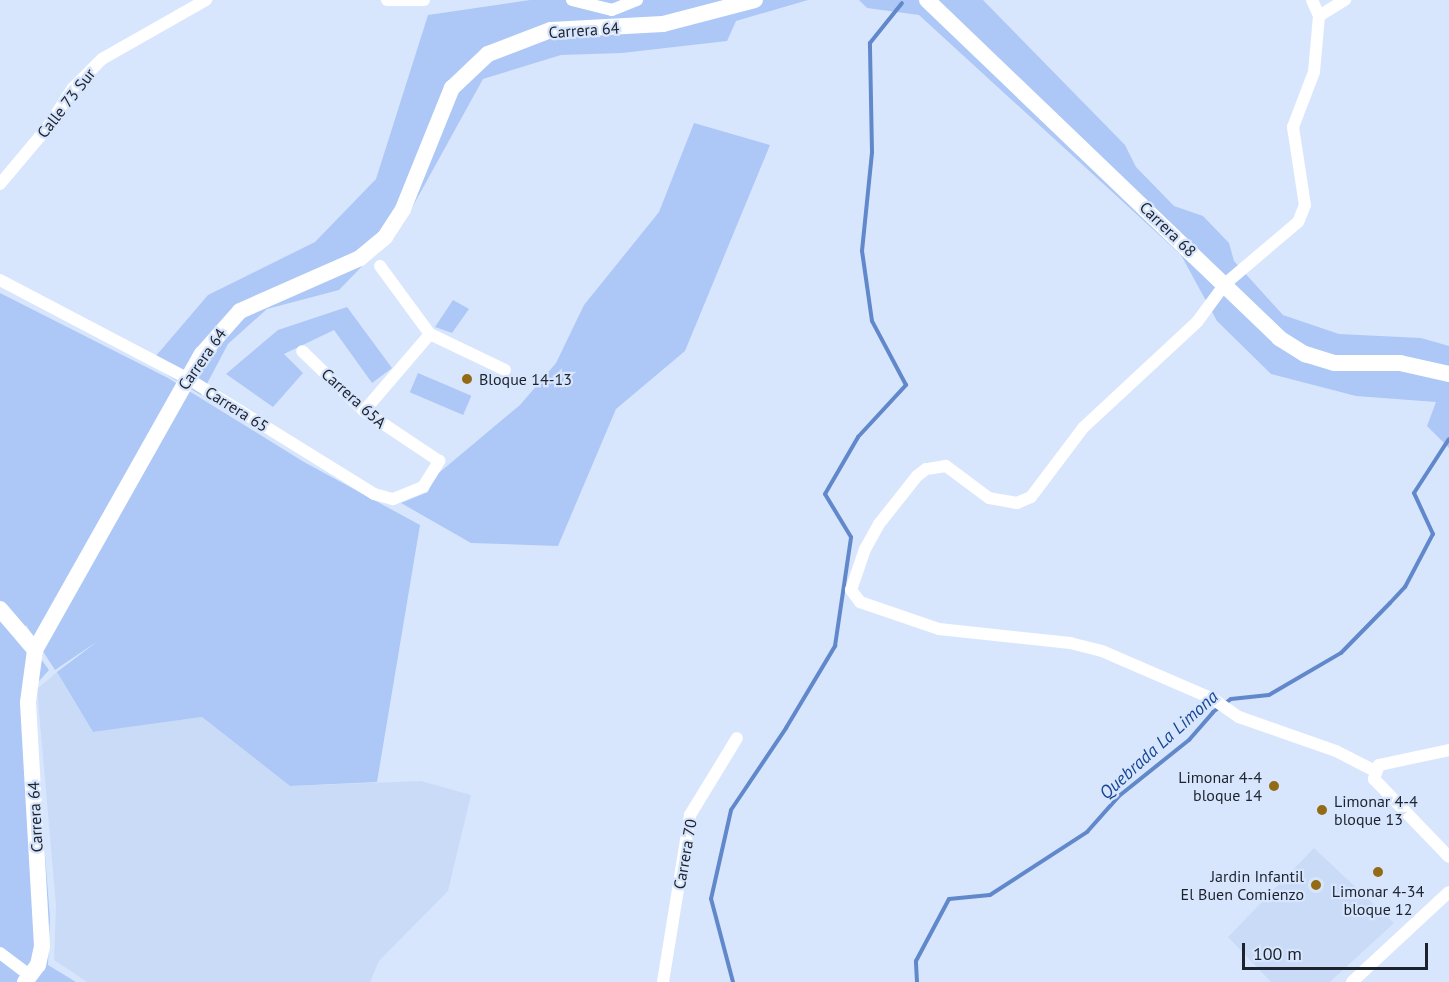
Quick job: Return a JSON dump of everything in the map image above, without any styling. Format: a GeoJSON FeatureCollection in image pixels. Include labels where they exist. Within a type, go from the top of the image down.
{"type":"FeatureCollection","features":[{"type":"Feature","properties":{"kind":"street","name":"Calle 73 Sur"},"geometry":{"type":"LineString","coordinates":[[0,184],[47,128],[74,88],[102,59],[206,0]]}},
{"type":"Feature","properties":{"kind":"street"},"geometry":{"type":"LineString","coordinates":[[387,0],[424,0]]}},
{"type":"Feature","properties":{"kind":"street"},"geometry":{"type":"LineString","coordinates":[[572,0],[612,10],[637,0]]}},
{"type":"Feature","properties":{"kind":"street","name":"Carrera 64"},"geometry":{"type":"LineString","coordinates":[[28,979],[38,965],[42,946],[28,702],[35,650],[187,378],[219,331],[240,311],[360,258],[385,237],[403,208],[452,88],[488,54],[551,30],[663,24],[716,13],[755,0]]}},
{"type":"Feature","properties":{"kind":"street","name":"Carrera 68"},"geometry":{"type":"LineString","coordinates":[[927,0],[1279,338],[1305,354],[1335,363],[1400,363],[1449,374]]}},
{"type":"Feature","properties":{"kind":"street"},"geometry":{"type":"LineString","coordinates":[[1312,0],[1319,16],[1314,72],[1293,127],[1304,214],[1225,284],[1197,322],[1083,428],[1031,497],[1017,503],[989,498],[946,466],[926,469],[916,476],[879,524],[851,590],[860,602],[939,629],[1070,643],[1102,651],[1214,699],[1228,710],[1336,751],[1375,771]]}},
{"type":"Feature","properties":{"kind":"street"},"geometry":{"type":"LineString","coordinates":[[1319,16],[1345,0]]}},
{"type":"Feature","properties":{"kind":"street"},"geometry":{"type":"LineString","coordinates":[[381,266],[430,334],[505,370]]}},
{"type":"Feature","properties":{"kind":"street","name":"Carrera 65"},"geometry":{"type":"LineString","coordinates":[[0,280],[187,378],[374,494],[393,499],[414,493],[430,479],[439,461]]}},
{"type":"Feature","properties":{"kind":"street"},"geometry":{"type":"LineString","coordinates":[[364,411],[430,334]]}},
{"type":"Feature","properties":{"kind":"street","name":"Carrera 65A"},"geometry":{"type":"LineString","coordinates":[[302,351],[364,411],[439,461]]}},
{"type":"Feature","properties":{"kind":"street"},"geometry":{"type":"LineString","coordinates":[[0,609],[35,650]]}},
{"type":"Feature","properties":{"kind":"street","name":"Carrera 70"},"geometry":{"type":"LineString","coordinates":[[663,982],[690,815],[737,738]]}},
{"type":"Feature","properties":{"kind":"street"},"geometry":{"type":"LineString","coordinates":[[1449,750],[1379,765],[1374,779],[1394,804],[1449,857]]}},
{"type":"Feature","properties":{"kind":"street"},"geometry":{"type":"LineString","coordinates":[[1352,982],[1449,892]]}},
{"type":"Feature","properties":{"kind":"street"},"geometry":{"type":"LineString","coordinates":[[0,953],[28,979]]}},
{"type":"Feature","properties":{"kind":"shaded area"},"geometry":{"type":"Polygon","coordinates":[[[530,0],[808,0],[736,21],[727,41],[622,53],[561,55],[483,79],[403,224],[339,290],[267,309],[228,344],[201,395],[149,364],[208,295],[315,242],[376,179],[428,15],[530,0]]]}},
{"type":"Feature","properties":{"kind":"shaded area"},"geometry":{"type":"Polygon","coordinates":[[[859,0],[983,0],[1125,145],[1136,167],[1174,206],[1203,216],[1229,243],[1234,261],[1283,315],[1339,334],[1421,338],[1449,346],[1449,448],[1427,426],[1436,402],[1356,396],[1271,374],[1217,321],[1181,255],[919,15],[867,8],[859,0]]]}},
{"type":"Feature","properties":{"kind":"shaded area"},"geometry":{"type":"Polygon","coordinates":[[[694,123],[770,145],[685,351],[616,409],[558,546],[471,543],[401,503],[428,492],[434,477],[520,405],[556,363],[584,305],[659,212],[694,123]]]}},
{"type":"Feature","properties":{"kind":"shaded area"},"geometry":{"type":"Polygon","coordinates":[[[0,293],[168,378],[304,462],[420,525],[377,782],[290,786],[202,717],[93,732],[57,672],[98,641],[55,670],[26,625],[22,633],[49,670],[32,689],[50,918],[48,965],[76,982],[0,982],[0,293]]]}},
{"type":"Feature","properties":{"kind":"shaded area"},"geometry":{"type":"Polygon","coordinates":[[[453,300],[469,309],[452,333],[435,327],[453,300]]]}},
{"type":"Feature","properties":{"kind":"shaded area"},"geometry":{"type":"Polygon","coordinates":[[[347,307],[392,368],[372,383],[334,330],[284,354],[303,373],[273,407],[226,374],[278,330],[347,307]]]}},
{"type":"Feature","properties":{"kind":"shaded area"},"geometry":{"type":"Polygon","coordinates":[[[418,373],[471,396],[463,415],[410,392],[418,373]]]}},
{"type":"Feature","properties":{"kind":"shaded area"},"geometry":{"type":"Polygon","coordinates":[[[57,672],[93,732],[202,717],[290,786],[421,781],[471,795],[448,891],[379,961],[370,982],[87,982],[54,960],[56,905],[37,689],[57,672]]]}},
{"type":"Feature","properties":{"kind":"shaded area","name":"Jardin Infantil El Buen Comienzo"},"geometry":{"type":"Polygon","coordinates":[[[1314,848],[1394,923],[1330,982],[1271,982],[1228,937],[1314,848]]]}},
{"type":"Feature","properties":{"kind":"waterway"},"geometry":{"type":"LineString","coordinates":[[733,982],[711,899],[731,810],[786,728],[835,646],[851,537],[825,494],[858,437],[906,385],[872,321],[862,251],[872,152],[870,43],[902,3]]}},
{"type":"Feature","properties":{"kind":"waterway","name":"Quebrada La Limona"},"geometry":{"type":"LineString","coordinates":[[917,982],[916,961],[949,899],[990,895],[1087,832],[1119,796],[1189,740],[1213,712],[1231,699],[1269,695],[1341,653],[1390,603],[1405,587],[1433,534],[1414,493],[1449,439]]}},
{"type":"Feature","properties":{"kind":"place","name":"Bloque 14-13"},"geometry":{"type":"Point","coordinates":[467,379]}},
{"type":"Feature","properties":{"kind":"place","name":"Limonar 4-4 bloque 14"},"geometry":{"type":"Point","coordinates":[1274,786]}},
{"type":"Feature","properties":{"kind":"place","name":"Limonar 4-4 bloque 13"},"geometry":{"type":"Point","coordinates":[1322,810]}},
{"type":"Feature","properties":{"kind":"place","name":"Limonar 4-34 bloque 12"},"geometry":{"type":"Point","coordinates":[1378,872]}},
{"type":"Feature","properties":{"kind":"place","name":"Jardin Infantil El Buen Comienzo"},"geometry":{"type":"Point","coordinates":[1316,885]}}]}
